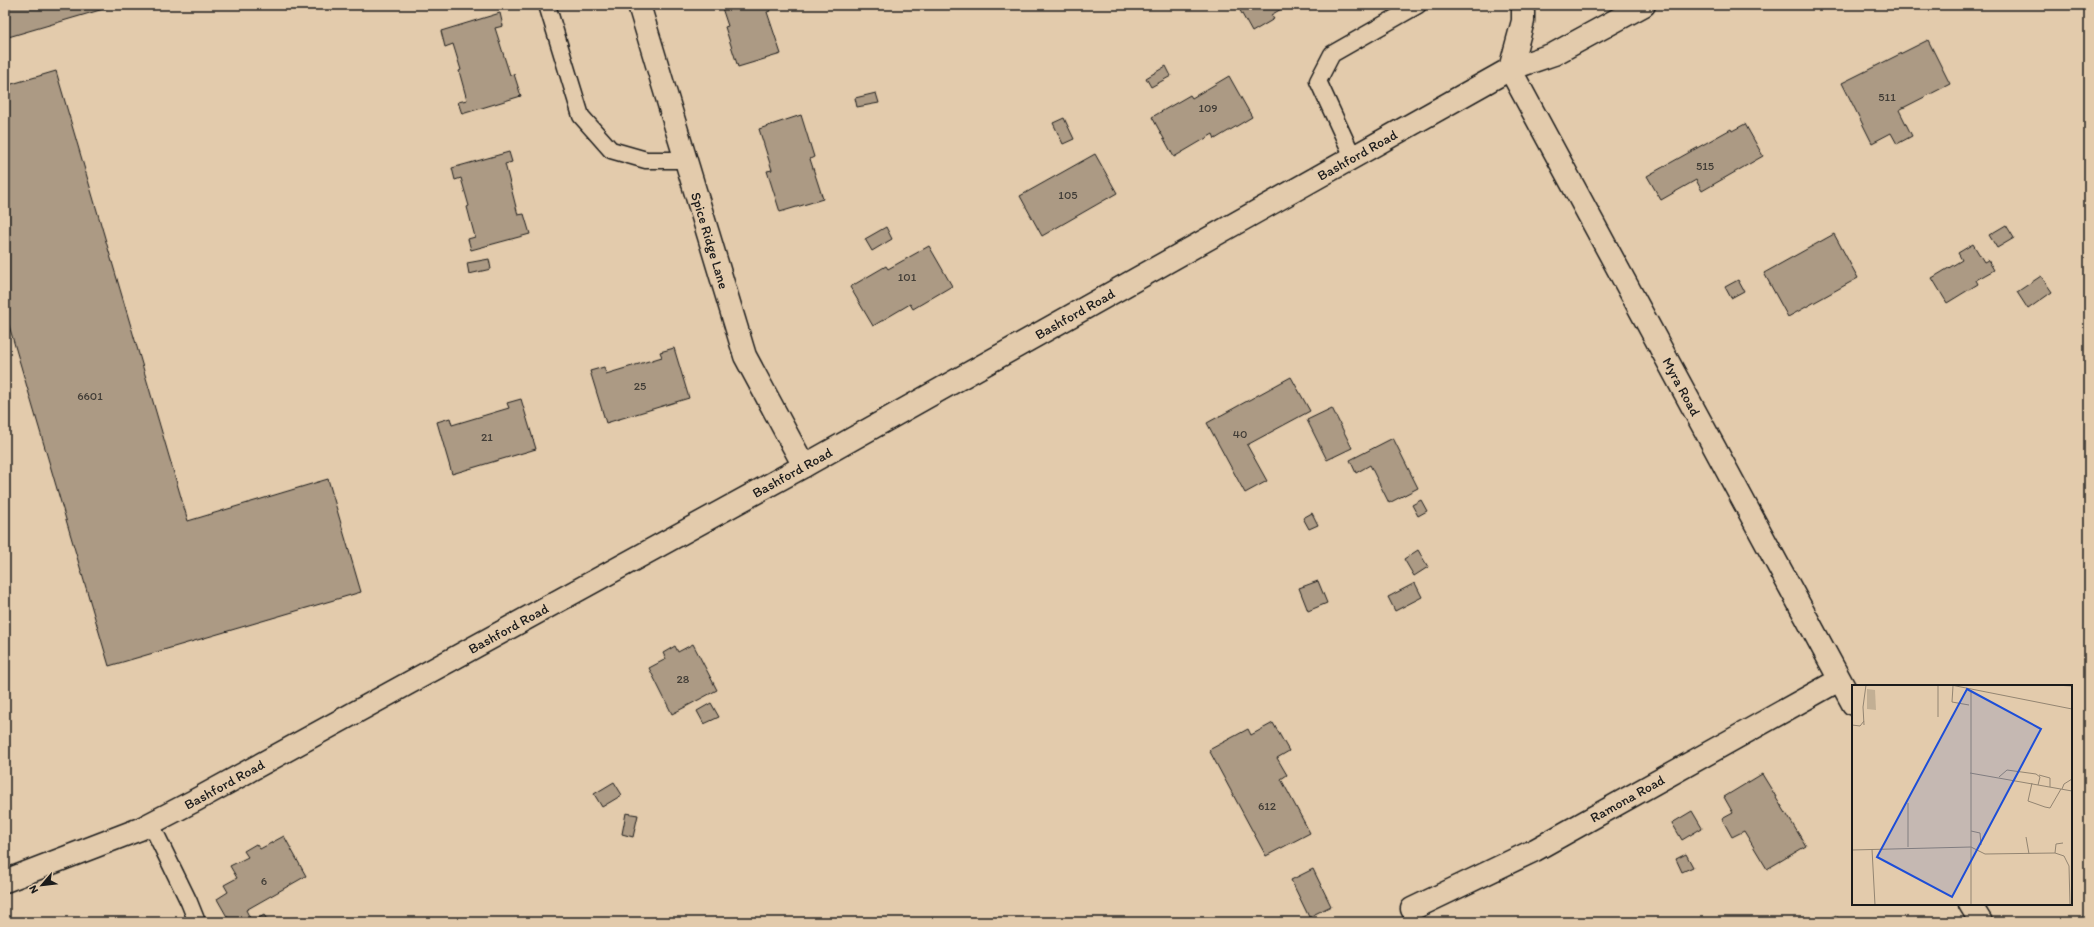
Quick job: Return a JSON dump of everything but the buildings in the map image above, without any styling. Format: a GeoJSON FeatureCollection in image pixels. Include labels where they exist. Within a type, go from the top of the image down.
{"type":"FeatureCollection","features":[{"type":"Feature","properties":{"kind":"street","name":"Spice Ridge Lane"},"geometry":{"type":"LineString","coordinates":[[639,5],[745,356],[804,466]]}},
{"type":"Feature","properties":{"kind":"street"},"geometry":{"type":"LineString","coordinates":[[1510,69],[1523,21],[1523,5]]}},
{"type":"Feature","properties":{"kind":"street","name":"Bashford Road"},"geometry":{"type":"LineString","coordinates":[[5,881],[151,824],[804,466],[1510,69],[1554,54],[1644,5]]}},
{"type":"Feature","properties":{"kind":"street","name":"Myra Road"},"geometry":{"type":"LineString","coordinates":[[1510,69],[1852,702]]}},
{"type":"Feature","properties":{"kind":"street","name":"Ramona Road"},"geometry":{"type":"LineString","coordinates":[[1412,909],[1535,850],[1839,680]]}},
{"type":"Feature","properties":{"kind":"street"},"geometry":{"type":"LineString","coordinates":[[1971,905],[1981,922]]}},
{"type":"Feature","properties":{"kind":"lane"},"geometry":{"type":"LineString","coordinates":[[547,5],[581,116],[610,150],[646,160],[686,160]]}},
{"type":"Feature","properties":{"kind":"lane"},"geometry":{"type":"LineString","coordinates":[[1353,158],[1318,81],[1332,54],[1418,5]]}},
{"type":"Feature","properties":{"kind":"lane"},"geometry":{"type":"LineString","coordinates":[[151,824],[189,902],[197,922]]}}]}
